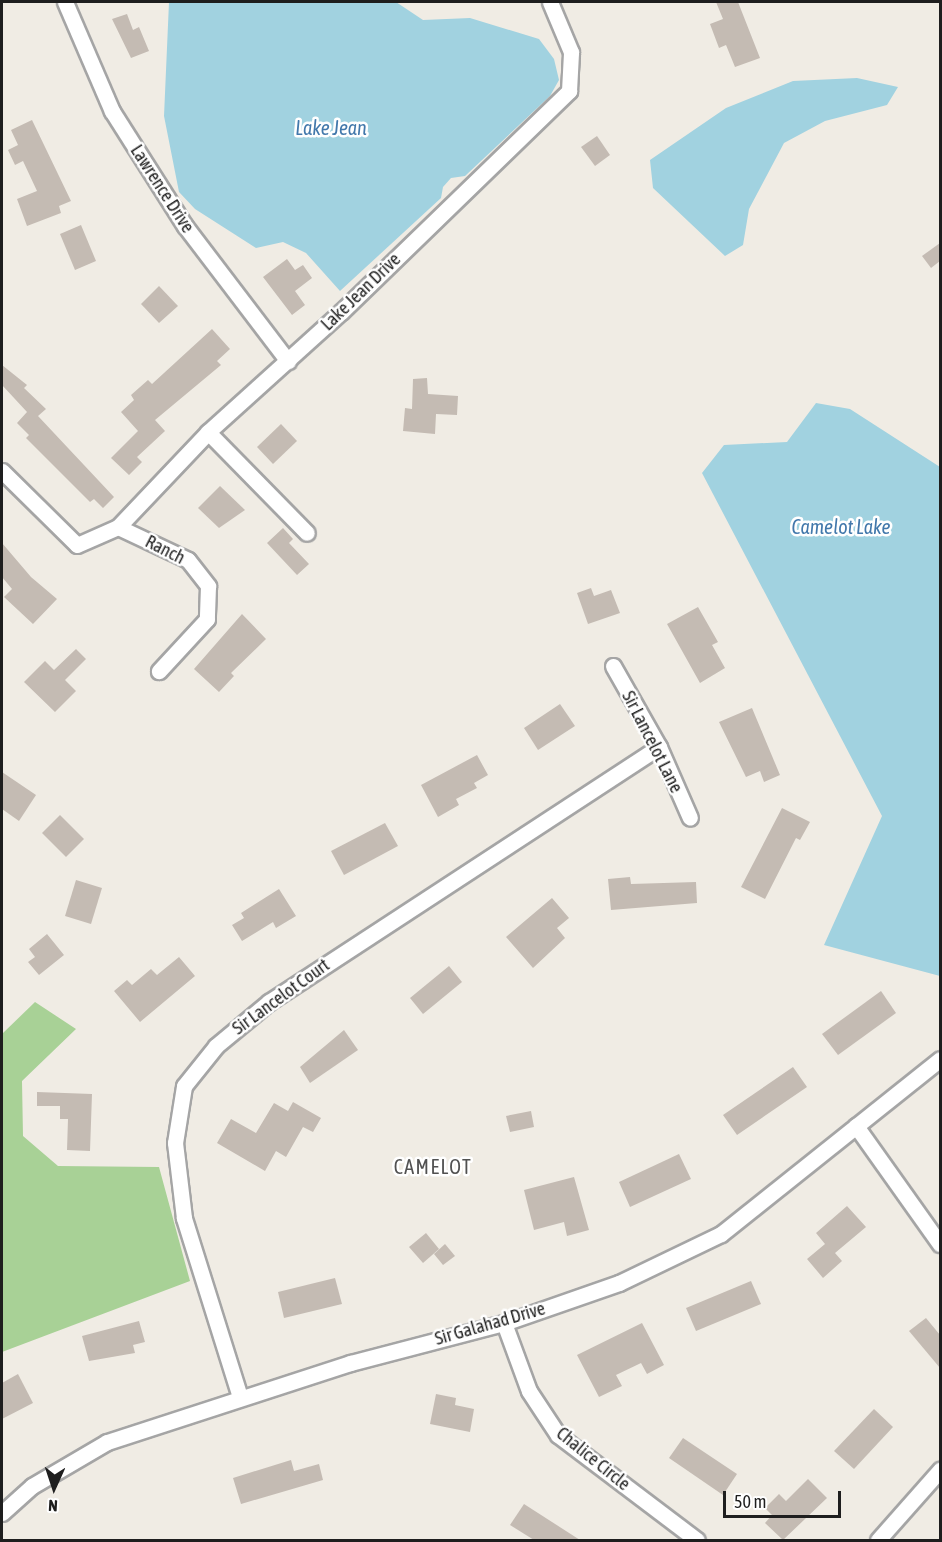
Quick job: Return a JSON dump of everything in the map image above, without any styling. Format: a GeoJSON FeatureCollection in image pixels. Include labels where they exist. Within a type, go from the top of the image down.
{"type":"FeatureCollection","features":[{"type":"Feature","properties":{"kind":"street","name":"Lawrence Drive"},"geometry":{"type":"LineString","coordinates":[[65,2],[112,111],[184,226],[288,361]]}},
{"type":"Feature","properties":{"kind":"street","name":"Lake Jean Drive"},"geometry":{"type":"LineString","coordinates":[[2,471],[77,545],[118,527],[208,432],[288,361],[569,91],[571,52],[550,2]]}},
{"type":"Feature","properties":{"kind":"street"},"geometry":{"type":"LineString","coordinates":[[208,432],[307,533]]}},
{"type":"Feature","properties":{"kind":"street","name":"Ranch"},"geometry":{"type":"LineString","coordinates":[[118,527],[188,560],[208,586],[207,618],[159,671]]}},
{"type":"Feature","properties":{"kind":"street","name":"Sir Lancelot Lane"},"geometry":{"type":"LineString","coordinates":[[613,666],[659,747],[690,818]]}},
{"type":"Feature","properties":{"kind":"street","name":"Sir Lancelot Court"},"geometry":{"type":"LineString","coordinates":[[240,1397],[184,1218],[175,1143],[184,1086],[216,1046],[269,1002],[659,747]]}},
{"type":"Feature","properties":{"kind":"street","name":"Sir Galahad Drive"},"geometry":{"type":"LineString","coordinates":[[2,1513],[32,1486],[107,1442],[240,1397],[504,1323],[619,1283],[721,1234],[940,1059]]}},
{"type":"Feature","properties":{"kind":"street"},"geometry":{"type":"LineString","coordinates":[[856,1126],[940,1244]]}},
{"type":"Feature","properties":{"kind":"street","name":"Chalice Circle"},"geometry":{"type":"LineString","coordinates":[[504,1323],[529,1391],[558,1436],[697,1540]]}},
{"type":"Feature","properties":{"kind":"street"},"geometry":{"type":"LineString","coordinates":[[878,1540],[940,1470]]}},
{"type":"Feature","properties":{"kind":"green space"},"geometry":{"type":"Polygon","coordinates":[[[35,1002],[76,1029],[22,1081],[23,1136],[58,1166],[159,1167],[190,1281],[2,1352],[2,1034],[35,1002]]]}},
{"type":"Feature","properties":{"kind":"water","name":"Lake Jean"},"geometry":{"type":"Polygon","coordinates":[[[169,2],[396,2],[423,20],[470,18],[539,39],[554,59],[559,80],[550,96],[465,176],[451,178],[443,187],[441,198],[340,291],[306,253],[283,242],[256,248],[195,209],[179,192],[164,116],[169,2]]]}},
{"type":"Feature","properties":{"kind":"water"},"geometry":{"type":"Polygon","coordinates":[[[857,78],[898,87],[887,105],[825,121],[784,143],[749,209],[743,245],[725,256],[653,188],[650,160],[726,108],[793,81],[857,78]]]}},
{"type":"Feature","properties":{"kind":"water","name":"Camelot Lake"},"geometry":{"type":"Polygon","coordinates":[[[816,403],[850,409],[940,467],[940,976],[824,945],[882,816],[702,473],[724,445],[787,442],[816,403]]]}},
{"type":"Feature","properties":{"kind":"building"},"geometry":{"type":"Polygon","coordinates":[[[716,2],[738,2],[760,58],[735,67],[726,45],[719,48],[710,24],[723,19],[716,2]]]}},
{"type":"Feature","properties":{"kind":"building"},"geometry":{"type":"Polygon","coordinates":[[[127,14],[133,30],[139,27],[149,51],[131,58],[112,19],[127,14]]]}},
{"type":"Feature","properties":{"kind":"building"},"geometry":{"type":"Polygon","coordinates":[[[32,120],[71,201],[59,206],[61,213],[27,226],[17,199],[37,191],[23,161],[15,165],[8,150],[18,145],[11,130],[32,120]]]}},
{"type":"Feature","properties":{"kind":"building"},"geometry":{"type":"Polygon","coordinates":[[[597,136],[610,155],[595,166],[581,147],[597,136]]]}},
{"type":"Feature","properties":{"kind":"building"},"geometry":{"type":"Polygon","coordinates":[[[81,225],[96,261],[75,270],[60,234],[81,225]]]}},
{"type":"Feature","properties":{"kind":"building"},"geometry":{"type":"Polygon","coordinates":[[[940,243],[940,261],[931,268],[922,256],[940,243]]]}},
{"type":"Feature","properties":{"kind":"building"},"geometry":{"type":"Polygon","coordinates":[[[287,259],[295,270],[303,265],[312,278],[295,291],[305,305],[292,315],[263,277],[287,259]]]}},
{"type":"Feature","properties":{"kind":"building"},"geometry":{"type":"Polygon","coordinates":[[[159,286],[178,306],[159,323],[141,304],[159,286]]]}},
{"type":"Feature","properties":{"kind":"building"},"geometry":{"type":"Polygon","coordinates":[[[212,329],[230,349],[217,361],[221,365],[155,420],[165,431],[137,457],[142,462],[129,475],[111,458],[138,431],[121,412],[134,400],[131,395],[148,380],[152,384],[212,329]]]}},
{"type":"Feature","properties":{"kind":"building"},"geometry":{"type":"Polygon","coordinates":[[[2,365],[27,385],[24,388],[46,409],[38,416],[114,497],[103,508],[94,499],[90,502],[26,438],[29,435],[17,423],[27,412],[2,385],[2,365]]]}},
{"type":"Feature","properties":{"kind":"building"},"geometry":{"type":"Polygon","coordinates":[[[427,378],[428,394],[458,396],[457,415],[436,414],[435,434],[403,431],[405,408],[412,409],[413,379],[427,378]]]}},
{"type":"Feature","properties":{"kind":"building"},"geometry":{"type":"Polygon","coordinates":[[[281,424],[297,441],[273,464],[257,447],[281,424]]]}},
{"type":"Feature","properties":{"kind":"building"},"geometry":{"type":"Polygon","coordinates":[[[220,486],[245,510],[219,528],[198,508],[220,486]]]}},
{"type":"Feature","properties":{"kind":"building"},"geometry":{"type":"Polygon","coordinates":[[[283,528],[293,539],[289,543],[309,564],[297,575],[267,543],[283,528]]]}},
{"type":"Feature","properties":{"kind":"building"},"geometry":{"type":"Polygon","coordinates":[[[2,543],[31,577],[57,599],[33,624],[4,597],[12,589],[2,577],[2,543]]]}},
{"type":"Feature","properties":{"kind":"building"},"geometry":{"type":"Polygon","coordinates":[[[591,588],[594,596],[611,590],[620,613],[588,624],[577,593],[591,588]]]}},
{"type":"Feature","properties":{"kind":"building"},"geometry":{"type":"Polygon","coordinates":[[[698,607],[718,642],[712,645],[725,668],[700,683],[667,624],[698,607]]]}},
{"type":"Feature","properties":{"kind":"building"},"geometry":{"type":"Polygon","coordinates":[[[242,614],[266,639],[231,673],[234,676],[219,692],[194,669],[242,614]]]}},
{"type":"Feature","properties":{"kind":"building"},"geometry":{"type":"Polygon","coordinates":[[[76,649],[86,659],[65,680],[76,691],[55,712],[24,682],[45,661],[54,670],[76,649]]]}},
{"type":"Feature","properties":{"kind":"building"},"geometry":{"type":"Polygon","coordinates":[[[560,704],[575,726],[538,750],[524,728],[560,704]]]}},
{"type":"Feature","properties":{"kind":"building"},"geometry":{"type":"Polygon","coordinates":[[[752,708],[780,775],[764,782],[760,771],[746,777],[719,722],[752,708]]]}},
{"type":"Feature","properties":{"kind":"building"},"geometry":{"type":"Polygon","coordinates":[[[477,755],[488,775],[474,783],[477,788],[456,799],[459,805],[438,817],[421,785],[477,755]]]}},
{"type":"Feature","properties":{"kind":"building"},"geometry":{"type":"Polygon","coordinates":[[[2,772],[36,795],[19,821],[2,809],[2,772]]]}},
{"type":"Feature","properties":{"kind":"building"},"geometry":{"type":"Polygon","coordinates":[[[782,808],[810,822],[800,840],[796,838],[765,899],[741,887],[782,808]]]}},
{"type":"Feature","properties":{"kind":"building"},"geometry":{"type":"Polygon","coordinates":[[[60,815],[84,839],[66,857],[42,833],[60,815]]]}},
{"type":"Feature","properties":{"kind":"building"},"geometry":{"type":"Polygon","coordinates":[[[385,823],[398,846],[344,875],[331,851],[385,823]]]}},
{"type":"Feature","properties":{"kind":"building"},"geometry":{"type":"Polygon","coordinates":[[[630,877],[631,884],[696,882],[697,903],[611,910],[608,879],[630,877]]]}},
{"type":"Feature","properties":{"kind":"building"},"geometry":{"type":"Polygon","coordinates":[[[76,880],[102,888],[91,924],[65,916],[76,880]]]}},
{"type":"Feature","properties":{"kind":"building"},"geometry":{"type":"Polygon","coordinates":[[[279,889],[296,916],[276,928],[273,922],[242,941],[232,925],[244,918],[241,913],[279,889]]]}},
{"type":"Feature","properties":{"kind":"building"},"geometry":{"type":"Polygon","coordinates":[[[552,898],[569,918],[557,928],[565,938],[533,968],[506,937],[552,898]]]}},
{"type":"Feature","properties":{"kind":"building"},"geometry":{"type":"Polygon","coordinates":[[[47,934],[64,955],[39,975],[28,962],[35,957],[29,949],[47,934]]]}},
{"type":"Feature","properties":{"kind":"building"},"geometry":{"type":"Polygon","coordinates":[[[179,957],[195,976],[140,1022],[114,991],[127,980],[132,985],[151,969],[157,975],[179,957]]]}},
{"type":"Feature","properties":{"kind":"building"},"geometry":{"type":"Polygon","coordinates":[[[449,966],[462,982],[423,1014],[410,998],[449,966]]]}},
{"type":"Feature","properties":{"kind":"building"},"geometry":{"type":"Polygon","coordinates":[[[881,991],[896,1013],[838,1055],[822,1034],[881,991]]]}},
{"type":"Feature","properties":{"kind":"building"},"geometry":{"type":"Polygon","coordinates":[[[344,1030],[358,1050],[310,1083],[300,1067],[344,1030]]]}},
{"type":"Feature","properties":{"kind":"building"},"geometry":{"type":"Polygon","coordinates":[[[793,1067],[807,1087],[737,1135],[723,1115],[793,1067]]]}},
{"type":"Feature","properties":{"kind":"building"},"geometry":{"type":"Polygon","coordinates":[[[37,1092],[92,1094],[90,1151],[67,1150],[68,1119],[60,1119],[60,1106],[37,1106],[37,1092]]]}},
{"type":"Feature","properties":{"kind":"building"},"geometry":{"type":"Polygon","coordinates":[[[293,1102],[321,1118],[313,1132],[303,1127],[286,1157],[276,1151],[265,1171],[217,1143],[231,1119],[256,1133],[274,1103],[288,1111],[293,1102]]]}},
{"type":"Feature","properties":{"kind":"building"},"geometry":{"type":"Polygon","coordinates":[[[531,1111],[534,1127],[510,1132],[506,1116],[531,1111]]]}},
{"type":"Feature","properties":{"kind":"building"},"geometry":{"type":"Polygon","coordinates":[[[679,1154],[691,1179],[630,1207],[619,1182],[679,1154]]]}},
{"type":"Feature","properties":{"kind":"building"},"geometry":{"type":"Polygon","coordinates":[[[574,1177],[589,1230],[567,1236],[564,1222],[534,1230],[524,1190],[574,1177]]]}},
{"type":"Feature","properties":{"kind":"building"},"geometry":{"type":"Polygon","coordinates":[[[847,1206],[866,1227],[835,1253],[842,1261],[823,1278],[807,1259],[825,1244],[816,1233],[847,1206]]]}},
{"type":"Feature","properties":{"kind":"building"},"geometry":{"type":"Polygon","coordinates":[[[426,1233],[439,1249],[423,1263],[409,1247],[426,1233]]]}},
{"type":"Feature","properties":{"kind":"building"},"geometry":{"type":"Polygon","coordinates":[[[445,1244],[455,1256],[443,1265],[434,1254],[445,1244]]]}},
{"type":"Feature","properties":{"kind":"building"},"geometry":{"type":"Polygon","coordinates":[[[335,1278],[342,1304],[284,1318],[278,1292],[335,1278]]]}},
{"type":"Feature","properties":{"kind":"building"},"geometry":{"type":"Polygon","coordinates":[[[751,1281],[761,1304],[696,1331],[686,1308],[751,1281]]]}},
{"type":"Feature","properties":{"kind":"building"},"geometry":{"type":"Polygon","coordinates":[[[926,1318],[940,1335],[940,1368],[909,1331],[926,1318]]]}},
{"type":"Feature","properties":{"kind":"building"},"geometry":{"type":"Polygon","coordinates":[[[139,1321],[145,1342],[133,1345],[135,1353],[89,1361],[82,1336],[139,1321]]]}},
{"type":"Feature","properties":{"kind":"building"},"geometry":{"type":"Polygon","coordinates":[[[642,1323],[664,1365],[647,1374],[641,1363],[616,1375],[622,1386],[599,1397],[577,1355],[642,1323]]]}},
{"type":"Feature","properties":{"kind":"building"},"geometry":{"type":"Polygon","coordinates":[[[18,1374],[33,1403],[2,1419],[2,1383],[18,1374]]]}},
{"type":"Feature","properties":{"kind":"building"},"geometry":{"type":"Polygon","coordinates":[[[436,1394],[456,1398],[455,1405],[474,1409],[470,1432],[430,1424],[436,1394]]]}},
{"type":"Feature","properties":{"kind":"building"},"geometry":{"type":"Polygon","coordinates":[[[874,1409],[893,1427],[854,1469],[834,1451],[874,1409]]]}},
{"type":"Feature","properties":{"kind":"building"},"geometry":{"type":"Polygon","coordinates":[[[683,1438],[737,1474],[723,1495],[669,1458],[683,1438]]]}},
{"type":"Feature","properties":{"kind":"building"},"geometry":{"type":"Polygon","coordinates":[[[291,1460],[294,1471],[319,1464],[323,1480],[241,1504],[233,1478],[291,1460]]]}},
{"type":"Feature","properties":{"kind":"building"},"geometry":{"type":"Polygon","coordinates":[[[808,1479],[827,1498],[783,1540],[765,1523],[772,1515],[765,1508],[779,1494],[786,1501],[808,1479]]]}},
{"type":"Feature","properties":{"kind":"building"},"geometry":{"type":"Polygon","coordinates":[[[524,1504],[580,1540],[534,1540],[510,1525],[524,1504]]]}},
{"type":"Feature","properties":{"kind":"district","name":"CAMELOT"},"geometry":{"type":"Point","coordinates":[433,1166]}}]}
